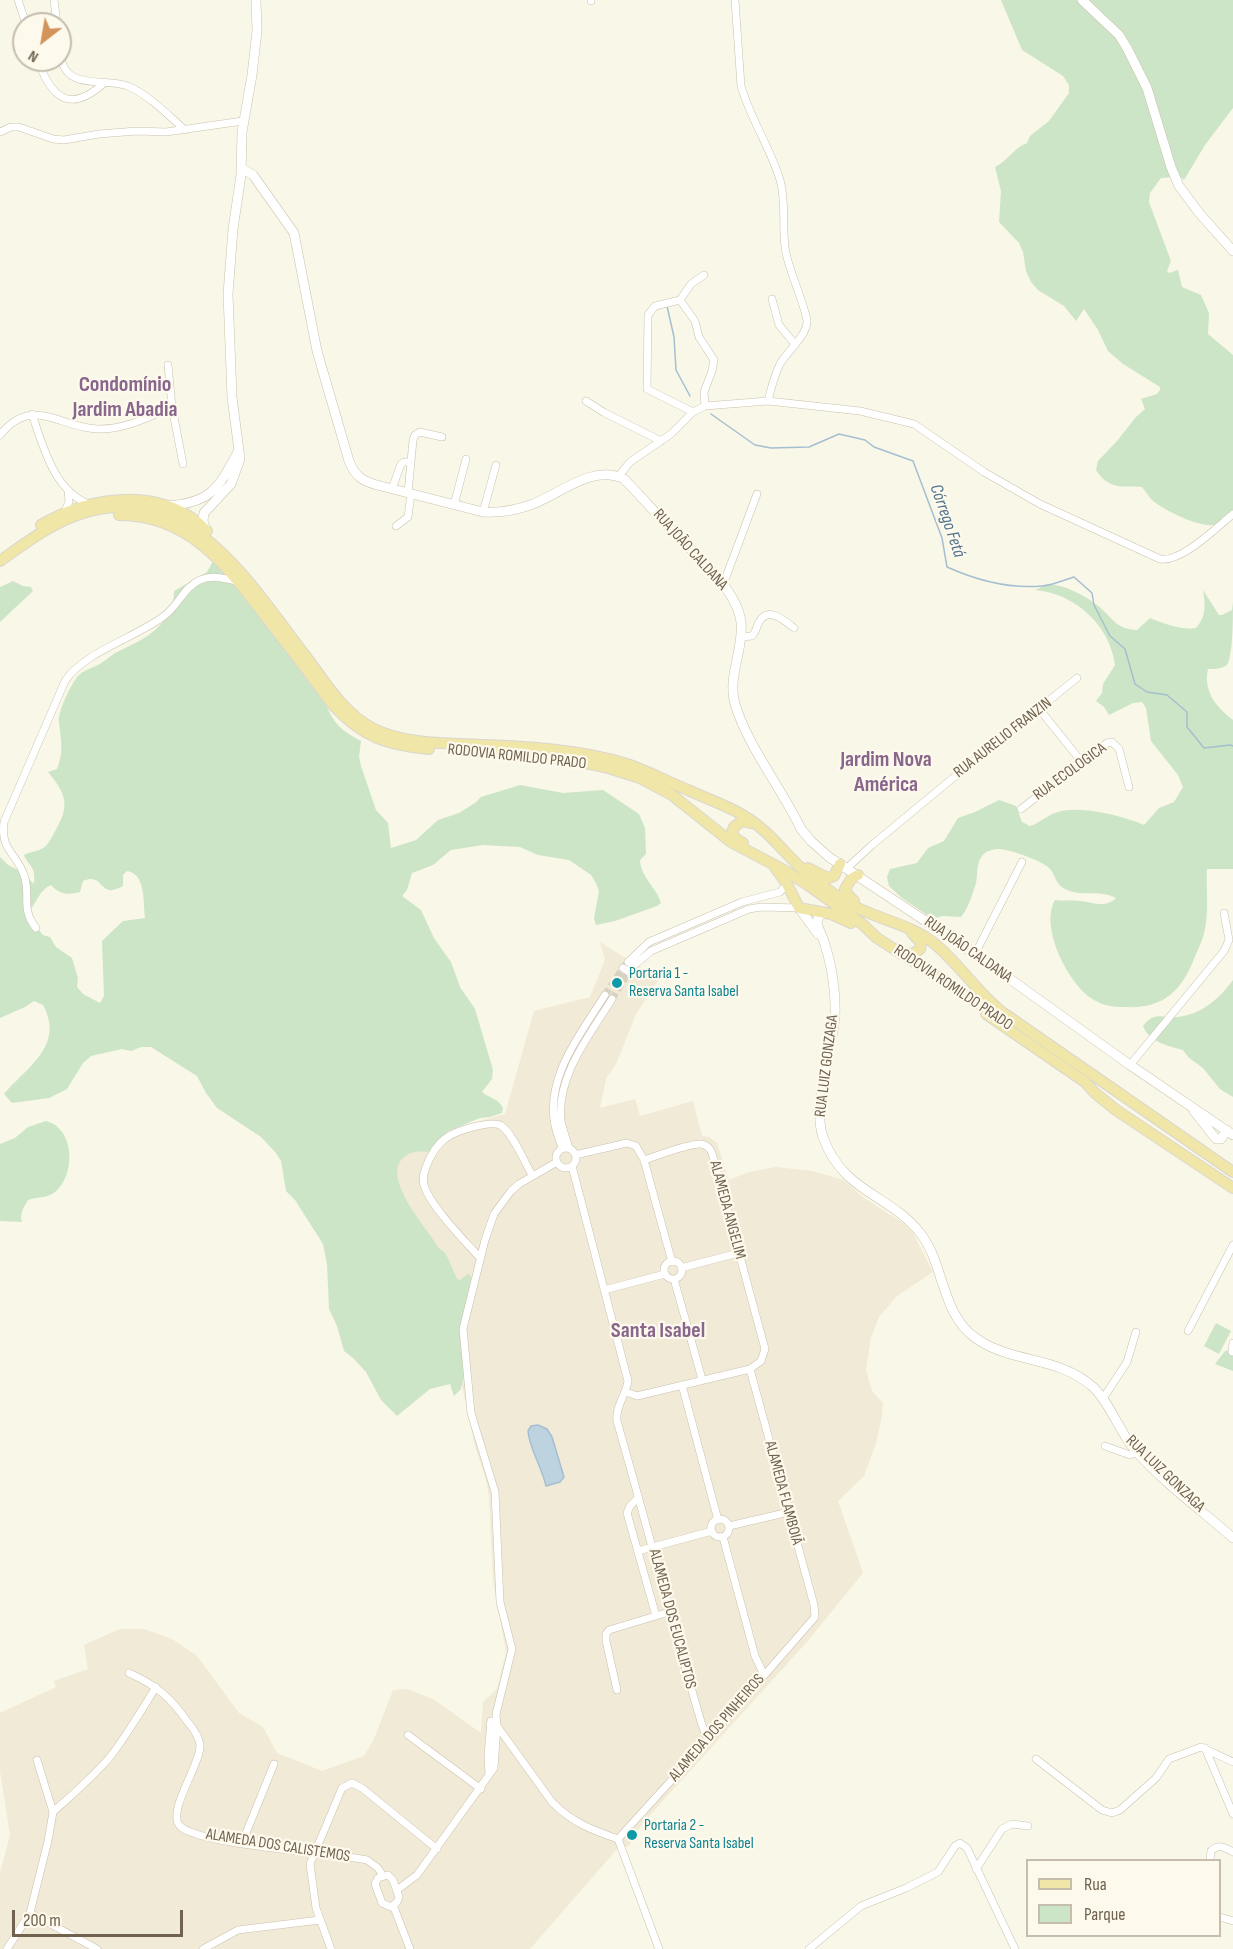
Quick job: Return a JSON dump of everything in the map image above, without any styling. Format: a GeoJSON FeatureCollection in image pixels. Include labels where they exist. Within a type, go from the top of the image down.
{"type":"FeatureCollection","features":[{"type":"Feature","properties":{"kind":"main road","name":"RODOVIA ROMILDO PRADO"},"geometry":{"type":"LineString","coordinates":[[0,552],[65,512],[89,504],[137,500],[165,506],[187,515],[205,528],[256,586],[298,647]]}},
{"type":"Feature","properties":{"kind":"main road","name":"RODOVIA ROMILDO PRADO"},"geometry":{"type":"LineString","coordinates":[[0,561],[44,532],[80,514],[110,508],[155,511],[191,526],[223,552],[255,589],[341,703],[356,718],[374,729],[396,737],[557,750],[588,755],[628,765],[731,808],[768,834],[815,881],[846,902],[927,938],[952,960],[981,994],[1002,1012],[1233,1172]]}},
{"type":"Feature","properties":{"kind":"main road","name":"RODOVIA ROMILDO PRADO"},"geometry":{"type":"LineString","coordinates":[[0,568],[66,526],[100,516],[129,515],[158,520],[182,531],[198,540],[238,581],[333,705],[346,719],[366,734],[403,746],[548,757],[581,762],[640,777],[663,789],[731,842],[808,885],[861,923],[874,938],[954,986],[1230,1184]]}},
{"type":"Feature","properties":{"kind":"main road"},"geometry":{"type":"LineString","coordinates":[[844,866],[834,876],[826,878],[804,865],[768,834],[749,822],[742,821],[734,827],[732,833],[736,839],[758,851],[775,867],[787,884],[798,908],[841,917],[874,938],[906,954],[917,953],[921,946],[909,931],[868,912],[845,891],[848,882],[858,875]]}},
{"type":"Feature","properties":{"kind":"street"},"geometry":{"type":"LineString","coordinates":[[205,528],[204,513],[226,491],[236,474],[240,459],[232,397],[228,294],[233,229],[241,171],[243,121],[252,75],[257,31],[256,0]]}},
{"type":"Feature","properties":{"kind":"street"},"geometry":{"type":"LineString","coordinates":[[735,0],[741,86],[781,183],[786,254],[807,320],[806,330],[794,343],[780,366],[768,401]]}},
{"type":"Feature","properties":{"kind":"street"},"geometry":{"type":"LineString","coordinates":[[1082,0],[1119,35],[1127,48],[1147,88],[1179,186],[1233,251]]}},
{"type":"Feature","properties":{"kind":"street"},"geometry":{"type":"LineString","coordinates":[[44,72],[51,88],[68,99],[86,98],[104,83]]}},
{"type":"Feature","properties":{"kind":"street"},"geometry":{"type":"LineString","coordinates":[[69,72],[88,83],[115,82],[132,88],[185,130]]}},
{"type":"Feature","properties":{"kind":"street"},"geometry":{"type":"LineString","coordinates":[[0,132],[11,127],[19,127],[53,139],[64,140],[99,134],[185,130],[243,121]]}},
{"type":"Feature","properties":{"kind":"street"},"geometry":{"type":"LineString","coordinates":[[241,171],[249,171],[258,181],[294,233],[317,351],[352,469],[365,482],[483,512],[497,513],[533,504],[590,477],[601,474],[618,477],[630,462],[661,441],[693,412],[705,406],[768,401],[860,411],[914,424],[984,472],[1040,504],[1160,559],[1166,560],[1178,556],[1233,514]]}},
{"type":"Feature","properties":{"kind":"street"},"geometry":{"type":"LineString","coordinates":[[693,412],[650,392],[645,386],[648,315],[655,306],[680,300],[691,285],[704,275]]}},
{"type":"Feature","properties":{"kind":"street"},"geometry":{"type":"LineString","coordinates":[[772,299],[779,325],[794,343]]}},
{"type":"Feature","properties":{"kind":"street"},"geometry":{"type":"LineString","coordinates":[[680,300],[695,321],[699,337],[714,360],[704,392],[705,406]]}},
{"type":"Feature","properties":{"kind":"street"},"geometry":{"type":"LineString","coordinates":[[168,365],[172,407],[183,464]]}},
{"type":"Feature","properties":{"kind":"street"},"geometry":{"type":"LineString","coordinates":[[586,401],[604,413],[661,441]]}},
{"type":"Feature","properties":{"kind":"street"},"geometry":{"type":"LineString","coordinates":[[0,435],[15,420],[32,414],[98,429],[134,423],[172,407]]}},
{"type":"Feature","properties":{"kind":"street"},"geometry":{"type":"LineString","coordinates":[[32,414],[51,466],[68,488],[78,498],[89,504]]}},
{"type":"Feature","properties":{"kind":"street"},"geometry":{"type":"LineString","coordinates":[[396,526],[408,517],[413,441],[417,433],[442,437]]}},
{"type":"Feature","properties":{"kind":"street"},"geometry":{"type":"LineString","coordinates":[[165,506],[196,500],[214,490],[225,477],[239,450]]}},
{"type":"Feature","properties":{"kind":"street"},"geometry":{"type":"LineString","coordinates":[[454,505],[466,459]]}},
{"type":"Feature","properties":{"kind":"street"},"geometry":{"type":"LineString","coordinates":[[392,489],[401,464],[411,462]]}},
{"type":"Feature","properties":{"kind":"street"},"geometry":{"type":"LineString","coordinates":[[483,512],[496,465]]}},
{"type":"Feature","properties":{"kind":"street","name":"RUA JOÃO CALDANA"},"geometry":{"type":"LineString","coordinates":[[618,477],[630,485],[723,585],[736,604],[741,637],[733,680],[735,703],[746,731],[801,829],[819,849],[975,954],[1130,1065],[1230,1132]]}},
{"type":"Feature","properties":{"kind":"street"},"geometry":{"type":"LineString","coordinates":[[65,512],[69,501],[68,488]]}},
{"type":"Feature","properties":{"kind":"street"},"geometry":{"type":"LineString","coordinates":[[723,585],[757,494]]}},
{"type":"Feature","properties":{"kind":"street"},"geometry":{"type":"LineString","coordinates":[[36,928],[28,917],[26,886],[22,871],[4,844],[2,831],[65,681],[81,665],[167,614],[196,582],[211,577],[238,581]]}},
{"type":"Feature","properties":{"kind":"street"},"geometry":{"type":"LineString","coordinates":[[741,637],[754,635],[759,621],[770,615],[777,616],[794,628]]}},
{"type":"Feature","properties":{"kind":"street","name":"RUA AURELIO FRANZIN"},"geometry":{"type":"LineString","coordinates":[[844,866],[1077,678]]}},
{"type":"Feature","properties":{"kind":"street"},"geometry":{"type":"LineString","coordinates":[[1040,710],[1081,761]]}},
{"type":"Feature","properties":{"kind":"street","name":"RUA ECOLOGICA"},"geometry":{"type":"LineString","coordinates":[[1021,809],[1107,743],[1112,742],[1119,749],[1129,787]]}},
{"type":"Feature","properties":{"kind":"street"},"geometry":{"type":"LineString","coordinates":[[975,954],[1022,862]]}},
{"type":"Feature","properties":{"kind":"street"},"geometry":{"type":"LineString","coordinates":[[787,884],[780,892],[742,902],[649,942],[628,967],[651,951],[749,909],[798,908]]}},
{"type":"Feature","properties":{"kind":"street","name":"RUA LUIZ GONZAGA"},"geometry":{"type":"LineString","coordinates":[[798,908],[822,938]]}},
{"type":"Feature","properties":{"kind":"street","name":"RUA LUIZ GONZAGA"},"geometry":{"type":"LineString","coordinates":[[823,912],[817,921],[832,980],[835,1015],[820,1109],[821,1127],[838,1165],[864,1190],[907,1218],[919,1231],[934,1257],[950,1306],[968,1333],[1005,1353],[1068,1370],[1090,1385],[1104,1397],[1121,1432],[1137,1452],[1233,1538]]}},
{"type":"Feature","properties":{"kind":"street"},"geometry":{"type":"LineString","coordinates":[[1130,1065],[1224,951],[1229,940],[1224,913]]}},
{"type":"Feature","properties":{"kind":"street"},"geometry":{"type":"LineString","coordinates":[[610,995],[577,1056],[563,1090],[561,1119],[565,1148],[576,1155],[631,1143],[636,1146],[644,1160],[672,1262]]}},
{"type":"Feature","properties":{"kind":"street"},"geometry":{"type":"LineString","coordinates":[[480,1258],[450,1225],[424,1186],[423,1176],[430,1155],[437,1145],[452,1134],[467,1128],[491,1123],[499,1124],[508,1133],[532,1175]]}},
{"type":"Feature","properties":{"kind":"street","name":"ALAMEDA ANGELIM"},"geometry":{"type":"LineString","coordinates":[[644,1160],[696,1144],[710,1148],[764,1340],[764,1355],[750,1369]]}},
{"type":"Feature","properties":{"kind":"street"},"geometry":{"type":"LineString","coordinates":[[557,1162],[557,1153],[565,1148]]}},
{"type":"Feature","properties":{"kind":"street"},"geometry":{"type":"LineString","coordinates":[[576,1155],[572,1166],[628,1381],[626,1392],[637,1396],[750,1369]]}},
{"type":"Feature","properties":{"kind":"street"},"geometry":{"type":"LineString","coordinates":[[557,1162],[565,1167],[572,1166]]}},
{"type":"Feature","properties":{"kind":"street"},"geometry":{"type":"LineString","coordinates":[[397,1890],[413,1879],[437,1849],[494,1768],[494,1725],[511,1658],[511,1642],[500,1602],[495,1492],[471,1413],[463,1329],[480,1258],[494,1214],[511,1191],[532,1175],[557,1162]]}},
{"type":"Feature","properties":{"kind":"street"},"geometry":{"type":"LineString","coordinates":[[1230,1184],[1233,1194]]}},
{"type":"Feature","properties":{"kind":"street"},"geometry":{"type":"LineString","coordinates":[[1188,1331],[1233,1245]]}},
{"type":"Feature","properties":{"kind":"street"},"geometry":{"type":"LineString","coordinates":[[681,1268],[738,1253]]}},
{"type":"Feature","properties":{"kind":"street"},"geometry":{"type":"LineString","coordinates":[[672,1262],[678,1263],[681,1268],[681,1274],[674,1279],[668,1278],[665,1274],[665,1266],[672,1262]]}},
{"type":"Feature","properties":{"kind":"street"},"geometry":{"type":"LineString","coordinates":[[604,1290],[665,1274]]}},
{"type":"Feature","properties":{"kind":"street"},"geometry":{"type":"LineString","coordinates":[[674,1279],[702,1379]]}},
{"type":"Feature","properties":{"kind":"street"},"geometry":{"type":"LineString","coordinates":[[1104,1397],[1127,1362],[1136,1332]]}},
{"type":"Feature","properties":{"kind":"street"},"geometry":{"type":"LineString","coordinates":[[1232,1353],[1233,1343]]}},
{"type":"Feature","properties":{"kind":"street","name":"ALAMEDA FLAMBOIÃ"},"geometry":{"type":"LineString","coordinates":[[750,1369],[814,1605],[815,1617]]}},
{"type":"Feature","properties":{"kind":"street"},"geometry":{"type":"LineString","coordinates":[[682,1385],[717,1520]]}},
{"type":"Feature","properties":{"kind":"street","name":"ALAMEDA DOS EUCALIPTOS"},"geometry":{"type":"LineString","coordinates":[[626,1392],[616,1418],[669,1612],[708,1740]]}},
{"type":"Feature","properties":{"kind":"street"},"geometry":{"type":"LineString","coordinates":[[1106,1446],[1130,1455],[1137,1452]]}},
{"type":"Feature","properties":{"kind":"street","name":"ALAMEDA DOS EUCALIPTOS"},"geometry":{"type":"LineString","coordinates":[[638,1498],[630,1506],[627,1514],[656,1616]]}},
{"type":"Feature","properties":{"kind":"street"},"geometry":{"type":"LineString","coordinates":[[729,1526],[789,1512]]}},
{"type":"Feature","properties":{"kind":"street"},"geometry":{"type":"LineString","coordinates":[[712,1531],[713,1524],[717,1520],[723,1520],[729,1526]]}},
{"type":"Feature","properties":{"kind":"street"},"geometry":{"type":"LineString","coordinates":[[723,1537],[729,1531],[729,1526]]}},
{"type":"Feature","properties":{"kind":"street"},"geometry":{"type":"LineString","coordinates":[[638,1551],[712,1531]]}},
{"type":"Feature","properties":{"kind":"street"},"geometry":{"type":"LineString","coordinates":[[712,1531],[717,1536],[723,1537]]}},
{"type":"Feature","properties":{"kind":"street"},"geometry":{"type":"LineString","coordinates":[[723,1537],[755,1656],[764,1675]]}},
{"type":"Feature","properties":{"kind":"street"},"geometry":{"type":"LineString","coordinates":[[617,1690],[606,1634],[609,1630],[669,1612]]}},
{"type":"Feature","properties":{"kind":"street","name":"ALAMEDA DOS PINHEIROS"},"geometry":{"type":"LineString","coordinates":[[618,1839],[815,1617]]}},
{"type":"Feature","properties":{"kind":"street","name":"ALAMEDA DOS CALISTEMOS"},"geometry":{"type":"LineString","coordinates":[[129,1673],[166,1694],[200,1742],[199,1753],[176,1812],[179,1826],[209,1838],[368,1860],[378,1868],[382,1876]]}},
{"type":"Feature","properties":{"kind":"street"},"geometry":{"type":"LineString","coordinates":[[53,1812],[110,1757],[156,1687]]}},
{"type":"Feature","properties":{"kind":"street"},"geometry":{"type":"LineString","coordinates":[[494,1725],[562,1813],[592,1830],[618,1839],[659,1949]]}},
{"type":"Feature","properties":{"kind":"street"},"geometry":{"type":"LineString","coordinates":[[408,1735],[481,1789]]}},
{"type":"Feature","properties":{"kind":"street"},"geometry":{"type":"LineString","coordinates":[[1036,1759],[1102,1810],[1112,1813],[1120,1810],[1156,1778],[1168,1760],[1196,1748],[1205,1748],[1233,1762]]}},
{"type":"Feature","properties":{"kind":"street"},"geometry":{"type":"LineString","coordinates":[[1205,1748],[1233,1814]]}},
{"type":"Feature","properties":{"kind":"street"},"geometry":{"type":"LineString","coordinates":[[8,1949],[30,1913],[53,1812],[37,1760]]}},
{"type":"Feature","properties":{"kind":"street"},"geometry":{"type":"LineString","coordinates":[[242,1843],[274,1764]]}},
{"type":"Feature","properties":{"kind":"street"},"geometry":{"type":"LineString","coordinates":[[331,1949],[314,1898],[310,1868],[339,1793],[346,1785],[352,1783],[362,1788],[437,1849]]}},
{"type":"Feature","properties":{"kind":"street"},"geometry":{"type":"LineString","coordinates":[[976,1869],[1002,1829],[1012,1824],[1028,1826]]}},
{"type":"Feature","properties":{"kind":"street"},"geometry":{"type":"LineString","coordinates":[[809,1949],[861,1906],[938,1872],[957,1844],[965,1845],[1016,1949]]}},
{"type":"Feature","properties":{"kind":"street"},"geometry":{"type":"LineString","coordinates":[[1210,1859],[1211,1851],[1216,1847],[1233,1852]]}},
{"type":"Feature","properties":{"kind":"street"},"geometry":{"type":"LineString","coordinates":[[382,1876],[391,1877],[397,1890],[398,1900],[393,1905],[384,1905],[375,1887],[376,1881],[382,1876]]}},
{"type":"Feature","properties":{"kind":"street"},"geometry":{"type":"LineString","coordinates":[[393,1905],[410,1949]]}},
{"type":"Feature","properties":{"kind":"street"},"geometry":{"type":"LineString","coordinates":[[30,1913],[97,1949]]}},
{"type":"Feature","properties":{"kind":"street"},"geometry":{"type":"LineString","coordinates":[[203,1949],[238,1930],[320,1920]]}},
{"type":"Feature","properties":{"kind":"shaded area"},"geometry":{"type":"Polygon","coordinates":[[[600,942],[659,979],[636,1014],[617,1062],[606,1079],[600,1108],[635,1099],[640,1116],[693,1101],[702,1136],[709,1137],[717,1143],[729,1180],[749,1172],[776,1167],[812,1171],[844,1180],[864,1198],[903,1223],[913,1233],[933,1272],[897,1296],[879,1317],[871,1337],[866,1370],[872,1391],[883,1403],[882,1416],[876,1443],[864,1476],[838,1501],[863,1573],[806,1643],[641,1825],[629,1846],[618,1848],[530,1949],[0,1949],[0,1873],[10,1835],[0,1771],[0,1713],[56,1687],[54,1681],[88,1669],[84,1645],[120,1629],[144,1629],[172,1639],[197,1656],[239,1713],[263,1727],[277,1753],[322,1771],[364,1756],[374,1739],[393,1690],[407,1689],[433,1699],[481,1733],[483,1702],[497,1689],[506,1652],[493,1582],[489,1496],[475,1446],[459,1372],[404,1216],[389,1158],[410,1140],[505,1114],[534,1011],[590,997],[605,960],[600,942]]]}},
{"type":"Feature","properties":{"kind":"green space"},"geometry":{"type":"Polygon","coordinates":[[[1001,0],[1233,0],[1233,108],[1205,145],[1184,180],[1176,173],[1174,177],[1161,178],[1150,193],[1149,202],[1171,261],[1167,271],[1169,273],[1178,270],[1182,287],[1201,295],[1209,313],[1208,334],[1233,355],[1233,512],[1216,524],[1198,523],[1171,512],[1151,499],[1142,487],[1111,484],[1096,470],[1098,461],[1145,409],[1141,399],[1157,394],[1160,387],[1123,364],[1108,351],[1084,309],[1076,321],[1064,306],[1038,290],[1026,271],[1019,243],[999,222],[1001,191],[995,167],[1027,143],[1030,136],[1049,121],[1069,93],[1069,85],[1063,76],[1022,50],[1001,0]]]}},
{"type":"Feature","properties":{"kind":"green space"},"geometry":{"type":"Polygon","coordinates":[[[215,558],[322,694],[336,722],[346,732],[361,741],[359,757],[361,766],[376,810],[388,823],[391,848],[416,840],[438,820],[459,813],[481,797],[520,785],[563,793],[603,790],[639,814],[645,828],[646,854],[640,860],[641,866],[661,903],[615,921],[596,925],[594,918],[599,891],[591,875],[569,860],[538,855],[520,847],[483,845],[451,850],[433,865],[412,873],[407,890],[402,896],[421,910],[434,938],[451,962],[460,987],[475,1009],[493,1070],[492,1079],[482,1092],[503,1108],[502,1113],[480,1118],[448,1131],[434,1151],[410,1153],[399,1162],[397,1172],[399,1183],[411,1207],[438,1247],[445,1253],[457,1279],[460,1280],[468,1274],[471,1276],[461,1389],[454,1396],[450,1384],[430,1389],[397,1416],[381,1400],[366,1372],[344,1351],[337,1326],[329,1309],[327,1264],[323,1244],[295,1200],[286,1191],[281,1161],[261,1137],[217,1108],[197,1076],[151,1047],[141,1047],[131,1051],[122,1049],[91,1056],[83,1063],[67,1089],[49,1098],[12,1103],[4,1094],[40,1055],[49,1032],[49,1019],[43,1005],[34,1001],[0,1018],[0,857],[8,865],[22,872],[34,884],[33,870],[24,855],[47,845],[64,810],[63,796],[48,772],[57,769],[61,757],[59,718],[72,685],[82,673],[155,630],[169,613],[174,591],[207,572],[215,558]],[[127,871],[123,875],[123,886],[112,890],[92,879],[83,881],[80,892],[72,894],[61,892],[51,885],[42,892],[31,909],[38,929],[43,935],[50,937],[56,947],[72,958],[78,978],[77,987],[83,994],[100,1003],[104,996],[102,941],[123,921],[145,918],[141,883],[133,873],[127,871]]]}},
{"type":"Feature","properties":{"kind":"green space"},"geometry":{"type":"Polygon","coordinates":[[[13,581],[31,587],[33,591],[0,622],[0,587],[13,581]]]}},
{"type":"Feature","properties":{"kind":"green space"},"geometry":{"type":"Polygon","coordinates":[[[1048,584],[1080,594],[1097,605],[1118,625],[1137,630],[1150,618],[1179,627],[1196,628],[1204,614],[1203,590],[1219,615],[1232,610],[1233,602],[1229,660],[1227,665],[1208,669],[1207,684],[1216,704],[1233,720],[1233,869],[1207,869],[1206,922],[1189,971],[1183,981],[1168,996],[1150,1005],[1125,1007],[1105,1005],[1084,993],[1075,982],[1059,955],[1054,940],[1051,911],[1055,900],[1103,904],[1116,898],[1103,894],[1067,890],[1058,883],[1050,869],[1034,859],[999,849],[985,853],[979,862],[973,892],[961,917],[942,916],[933,919],[902,898],[889,886],[887,877],[890,869],[917,863],[928,848],[944,841],[958,818],[999,800],[1016,806],[1022,822],[1030,826],[1055,813],[1075,810],[1112,815],[1144,825],[1159,808],[1174,802],[1183,787],[1178,775],[1151,741],[1146,708],[1142,702],[1133,703],[1109,715],[1096,701],[1115,665],[1112,650],[1098,624],[1088,614],[1063,597],[1035,590],[1048,584]]]}},
{"type":"Feature","properties":{"kind":"green space"},"geometry":{"type":"Polygon","coordinates":[[[1233,980],[1233,1097],[1220,1089],[1203,1068],[1188,1057],[1183,1050],[1154,1040],[1143,1026],[1151,1018],[1159,1016],[1178,1017],[1195,1013],[1216,999],[1233,980]]]}},
{"type":"Feature","properties":{"kind":"green space"},"geometry":{"type":"Polygon","coordinates":[[[46,1121],[56,1125],[67,1142],[69,1164],[67,1175],[52,1194],[28,1200],[22,1213],[22,1222],[0,1221],[0,1144],[15,1138],[28,1127],[46,1121]]]}},
{"type":"Feature","properties":{"kind":"green space"},"geometry":{"type":"Polygon","coordinates":[[[1216,1323],[1231,1331],[1219,1354],[1204,1346],[1216,1323]]]}},
{"type":"Feature","properties":{"kind":"green space"},"geometry":{"type":"Polygon","coordinates":[[[1233,1349],[1233,1371],[1215,1364],[1225,1351],[1233,1349]]]}},
{"type":"Feature","properties":{"kind":"water"},"geometry":{"type":"Polygon","coordinates":[[[538,1425],[547,1429],[552,1437],[564,1477],[560,1482],[546,1486],[528,1431],[531,1426],[538,1425]]]}},
{"type":"Feature","properties":{"kind":"waterway","name":"Córrego Fetá"},"geometry":{"type":"LineString","coordinates":[[667,306],[674,337],[676,370],[690,396]]}},
{"type":"Feature","properties":{"kind":"waterway","name":"Córrego Fetá"},"geometry":{"type":"LineString","coordinates":[[711,414],[755,445],[771,448],[809,447],[839,434],[865,440],[874,447],[913,461],[942,538],[947,567],[981,580],[1017,586],[1054,584],[1074,577],[1092,593],[1094,605],[1110,636],[1125,649],[1135,684],[1147,692],[1167,695],[1187,712],[1187,727],[1204,748],[1233,746]]}},
{"type":"Feature","properties":{"kind":"tunnel"},"geometry":{"type":"LineString","coordinates":[[605,995],[626,964]]}},
{"type":"Feature","properties":{"kind":"tunnel"},"geometry":{"type":"LineString","coordinates":[[612,999],[631,968]]}},
{"type":"Feature","properties":{"kind":"place","name":"Portaria 1 - Reserva Santa Isabel"},"geometry":{"type":"Point","coordinates":[617,983]}},
{"type":"Feature","properties":{"kind":"place","name":"Portaria 2 - Reserva Santa Isabel"},"geometry":{"type":"Point","coordinates":[632,1835]}},
{"type":"Feature","properties":{"kind":"district","name":"Condomínio Jardim Abadia"},"geometry":{"type":"Point","coordinates":[125,398]}},
{"type":"Feature","properties":{"kind":"district","name":"Jardim Nova América"},"geometry":{"type":"Point","coordinates":[886,772]}},
{"type":"Feature","properties":{"kind":"district","name":"Santa Isabel"},"geometry":{"type":"Point","coordinates":[658,1331]}}]}
